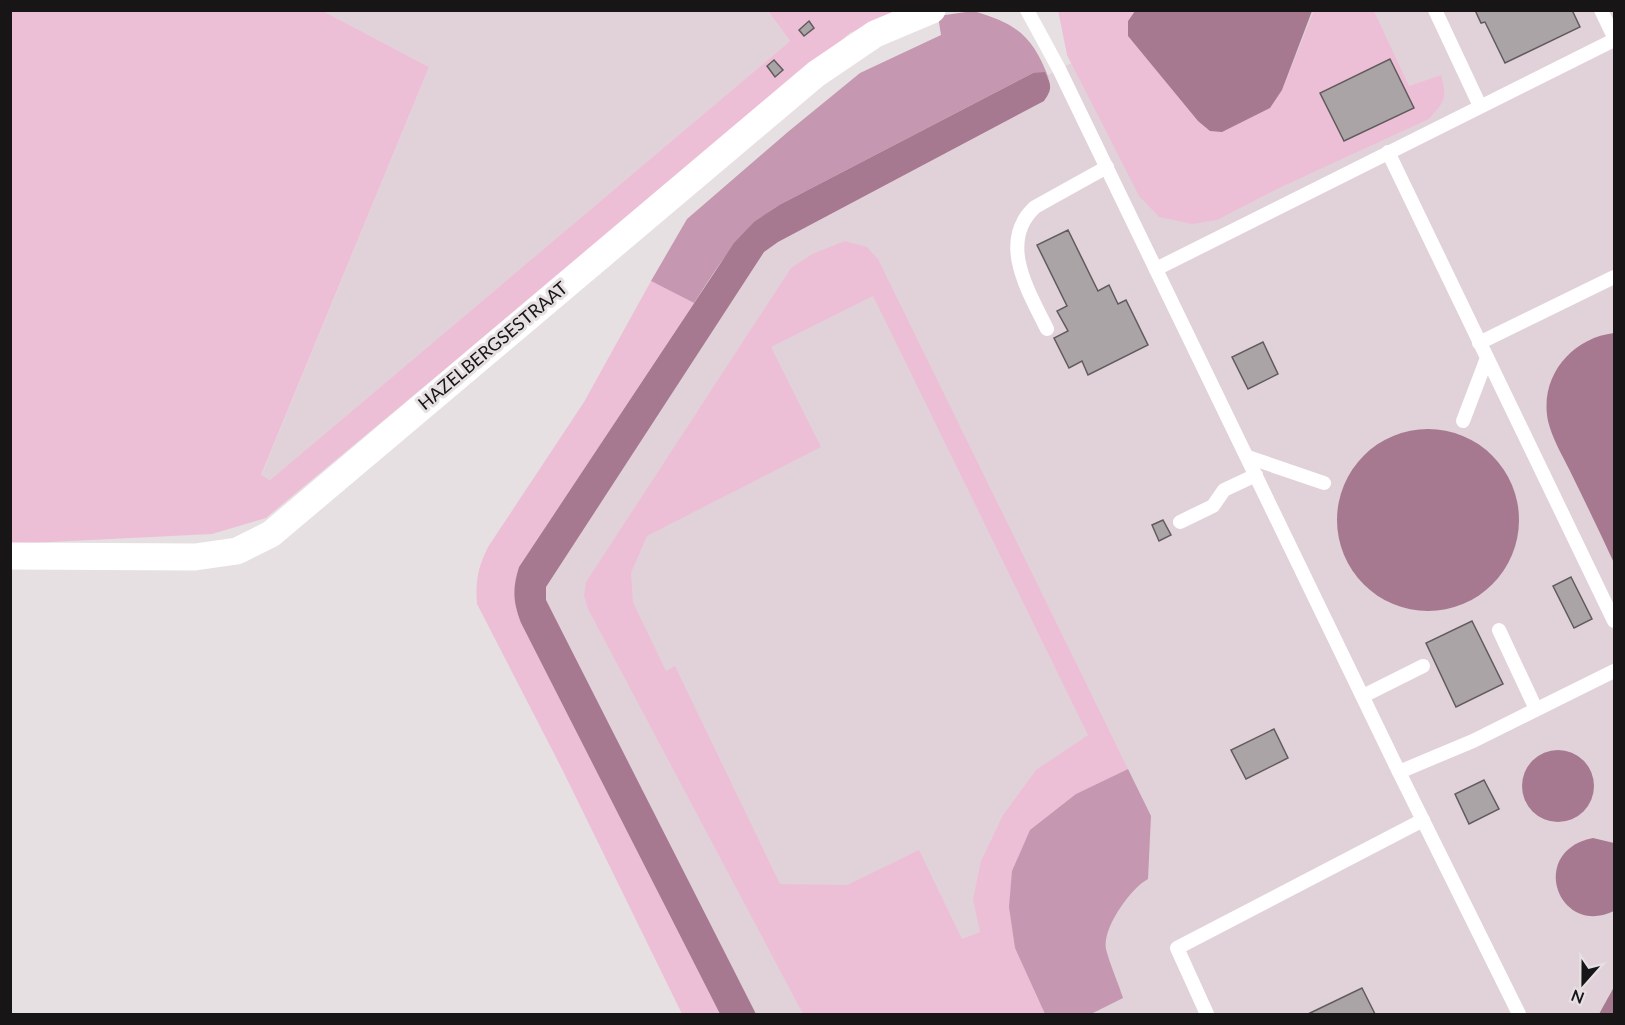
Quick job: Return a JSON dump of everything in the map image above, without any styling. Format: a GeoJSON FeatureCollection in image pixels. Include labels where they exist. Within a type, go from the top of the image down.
{"type":"FeatureCollection","features":[{"type":"Feature","properties":{"kind":"street","name":"HAZELBERGSESTRAAT"},"geometry":{"type":"LineString","coordinates":[[10,556],[195,556],[237,551],[271,534],[816,74],[875,34],[933,10]]}},
{"type":"Feature","properties":{"kind":"lane"},"geometry":{"type":"LineString","coordinates":[[1027,10],[1107,167],[1399,772],[1519,1014]]}},
{"type":"Feature","properties":{"kind":"lane"},"geometry":{"type":"LineString","coordinates":[[1435,10],[1480,106]]}},
{"type":"Feature","properties":{"kind":"lane"},"geometry":{"type":"LineString","coordinates":[[1156,269],[1614,39],[1601,10]]}},
{"type":"Feature","properties":{"kind":"lane"},"geometry":{"type":"LineString","coordinates":[[1388,152],[1614,621]]}},
{"type":"Feature","properties":{"kind":"lane"},"geometry":{"type":"LineString","coordinates":[[1047,329],[1020,271],[1016,243],[1019,229],[1026,216],[1035,207],[1107,167]]}},
{"type":"Feature","properties":{"kind":"lane"},"geometry":{"type":"LineString","coordinates":[[1479,344],[1614,277]]}},
{"type":"Feature","properties":{"kind":"lane"},"geometry":{"type":"LineString","coordinates":[[1463,421],[1487,358]]}},
{"type":"Feature","properties":{"kind":"lane"},"geometry":{"type":"LineString","coordinates":[[1248,457],[1324,483]]}},
{"type":"Feature","properties":{"kind":"lane"},"geometry":{"type":"LineString","coordinates":[[1180,522],[1213,506],[1224,490],[1256,475]]}},
{"type":"Feature","properties":{"kind":"lane"},"geometry":{"type":"LineString","coordinates":[[1499,630],[1536,709]]}},
{"type":"Feature","properties":{"kind":"lane"},"geometry":{"type":"LineString","coordinates":[[1363,696],[1422,666]]}},
{"type":"Feature","properties":{"kind":"lane"},"geometry":{"type":"LineString","coordinates":[[1399,772],[1473,741],[1614,671]]}},
{"type":"Feature","properties":{"kind":"lane"},"geometry":{"type":"LineString","coordinates":[[1207,1014],[1176,948],[1423,820]]}},
{"type":"Feature","properties":{"kind":"shaded area"},"geometry":{"type":"Polygon","coordinates":[[[1058,10],[1135,11],[1128,21],[1128,36],[1173,88],[1282,90],[1314,11],[1374,11],[1409,86],[1441,75],[1444,95],[1438,108],[1429,119],[1279,188],[1217,220],[1192,224],[1159,217],[1139,196],[1067,55],[1058,10]]]}},
{"type":"Feature","properties":{"kind":"shaded area"},"geometry":{"type":"Polygon","coordinates":[[[11,11],[323,11],[429,67],[261,475],[270,480],[790,41],[768,11],[900,11],[850,33],[266,518],[212,534],[11,544],[11,11]]]}},
{"type":"Feature","properties":{"kind":"shaded area"},"geometry":{"type":"Polygon","coordinates":[[[323,11],[768,11],[790,41],[270,480],[261,476],[429,67],[323,11]]]}},
{"type":"Feature","properties":{"kind":"shaded area"},"geometry":{"type":"Polygon","coordinates":[[[973,11],[1012,26],[1021,33],[1036,52],[1049,79],[1045,73],[1033,73],[779,205],[752,226],[731,249],[694,303],[651,281],[687,219],[789,131],[860,73],[941,35],[938,16],[973,11]]]}},
{"type":"Feature","properties":{"kind":"shaded area"},"geometry":{"type":"Polygon","coordinates":[[[1135,11],[1312,11],[1282,90],[1270,108],[1222,132],[1210,131],[1198,121],[1128,36],[1128,21],[1135,11]]]}},
{"type":"Feature","properties":{"kind":"shaded area"},"geometry":{"type":"Polygon","coordinates":[[[1158,11],[1614,11],[1614,1014],[738,1014],[524,586],[758,231],[1059,69],[1128,36],[1158,11]]]}},
{"type":"Feature","properties":{"kind":"shaded area"},"geometry":{"type":"Polygon","coordinates":[[[1045,72],[1050,87],[1049,94],[1044,101],[778,242],[764,252],[546,587],[546,600],[756,1014],[720,1014],[521,623],[514,595],[519,567],[734,243],[754,222],[779,205],[1033,73],[1045,72]]]}},
{"type":"Feature","properties":{"kind":"shaded area"},"geometry":{"type":"Polygon","coordinates":[[[845,241],[867,247],[878,259],[1128,769],[1076,794],[1015,948],[1045,1014],[803,1014],[588,609],[584,596],[586,582],[791,268],[812,254],[845,241]],[[873,296],[771,347],[821,447],[647,536],[631,573],[633,602],[666,671],[675,666],[780,884],[847,885],[919,850],[962,939],[980,932],[973,899],[981,861],[1003,815],[1036,770],[1088,735],[873,296]]]}},
{"type":"Feature","properties":{"kind":"shaded area"},"geometry":{"type":"Polygon","coordinates":[[[651,281],[694,303],[519,567],[514,595],[521,623],[720,1014],[682,1014],[562,769],[477,604],[478,575],[488,547],[584,402],[651,281]]]}},
{"type":"Feature","properties":{"kind":"shaded area"},"geometry":{"type":"Polygon","coordinates":[[[1614,333],[1614,563],[1555,440],[1548,421],[1547,405],[1554,375],[1572,351],[1599,336],[1614,333]]]}},
{"type":"Feature","properties":{"kind":"shaded area"},"geometry":{"type":"Polygon","coordinates":[[[1428,429],[1463,436],[1492,456],[1512,485],[1519,520],[1512,555],[1492,584],[1463,604],[1428,611],[1393,604],[1364,584],[1344,555],[1337,520],[1344,485],[1364,456],[1393,436],[1428,429]]]}},
{"type":"Feature","properties":{"kind":"shaded area"},"geometry":{"type":"Polygon","coordinates":[[[1558,750],[1578,756],[1588,766],[1594,786],[1588,806],[1578,816],[1558,822],[1538,816],[1528,806],[1522,786],[1528,766],[1538,756],[1558,750]]]}},
{"type":"Feature","properties":{"kind":"shaded area"},"geometry":{"type":"Polygon","coordinates":[[[1128,769],[1151,816],[1148,879],[1134,891],[1119,910],[1108,930],[1106,940],[1106,949],[1123,998],[1091,1014],[1045,1014],[1015,948],[1009,907],[1012,871],[1030,830],[1076,794],[1128,769]]]}},
{"type":"Feature","properties":{"kind":"shaded area"},"geometry":{"type":"Polygon","coordinates":[[[1593,838],[1614,843],[1614,911],[1594,916],[1578,913],[1565,903],[1558,890],[1556,874],[1561,859],[1573,846],[1593,838]]]}},
{"type":"Feature","properties":{"kind":"shaded area"},"geometry":{"type":"Polygon","coordinates":[[[1614,987],[1614,1014],[1599,1014],[1614,987]]]}},
{"type":"Feature","properties":{"kind":"building"},"geometry":{"type":"Polygon","coordinates":[[[1475,10],[1572,10],[1580,27],[1505,63],[1485,22],[1481,23],[1475,10]]]}},
{"type":"Feature","properties":{"kind":"building"},"geometry":{"type":"Polygon","coordinates":[[[809,21],[814,28],[804,36],[799,30],[809,21]]]}},
{"type":"Feature","properties":{"kind":"building"},"geometry":{"type":"Polygon","coordinates":[[[1390,59],[1414,108],[1344,141],[1320,93],[1390,59]]]}},
{"type":"Feature","properties":{"kind":"building"},"geometry":{"type":"Polygon","coordinates":[[[774,60],[783,70],[775,77],[767,66],[774,60]]]}},
{"type":"Feature","properties":{"kind":"building"},"geometry":{"type":"Polygon","coordinates":[[[1068,230],[1098,291],[1109,285],[1118,304],[1126,300],[1148,345],[1088,375],[1082,361],[1069,368],[1054,338],[1068,331],[1057,311],[1067,306],[1037,245],[1068,230]]]}},
{"type":"Feature","properties":{"kind":"building"},"geometry":{"type":"Polygon","coordinates":[[[1263,342],[1278,374],[1248,389],[1232,357],[1263,342]]]}},
{"type":"Feature","properties":{"kind":"building"},"geometry":{"type":"Polygon","coordinates":[[[1163,520],[1171,535],[1159,541],[1152,525],[1163,520]]]}},
{"type":"Feature","properties":{"kind":"building"},"geometry":{"type":"Polygon","coordinates":[[[1571,577],[1592,619],[1574,628],[1553,586],[1571,577]]]}},
{"type":"Feature","properties":{"kind":"building"},"geometry":{"type":"Polygon","coordinates":[[[1472,621],[1503,684],[1456,707],[1426,643],[1472,621]]]}},
{"type":"Feature","properties":{"kind":"building"},"geometry":{"type":"Polygon","coordinates":[[[1274,729],[1288,758],[1246,779],[1231,750],[1274,729]]]}},
{"type":"Feature","properties":{"kind":"building"},"geometry":{"type":"Polygon","coordinates":[[[1484,780],[1499,809],[1469,824],[1455,794],[1484,780]]]}},
{"type":"Feature","properties":{"kind":"building"},"geometry":{"type":"Polygon","coordinates":[[[1362,988],[1375,1014],[1308,1014],[1362,988]]]}}]}
